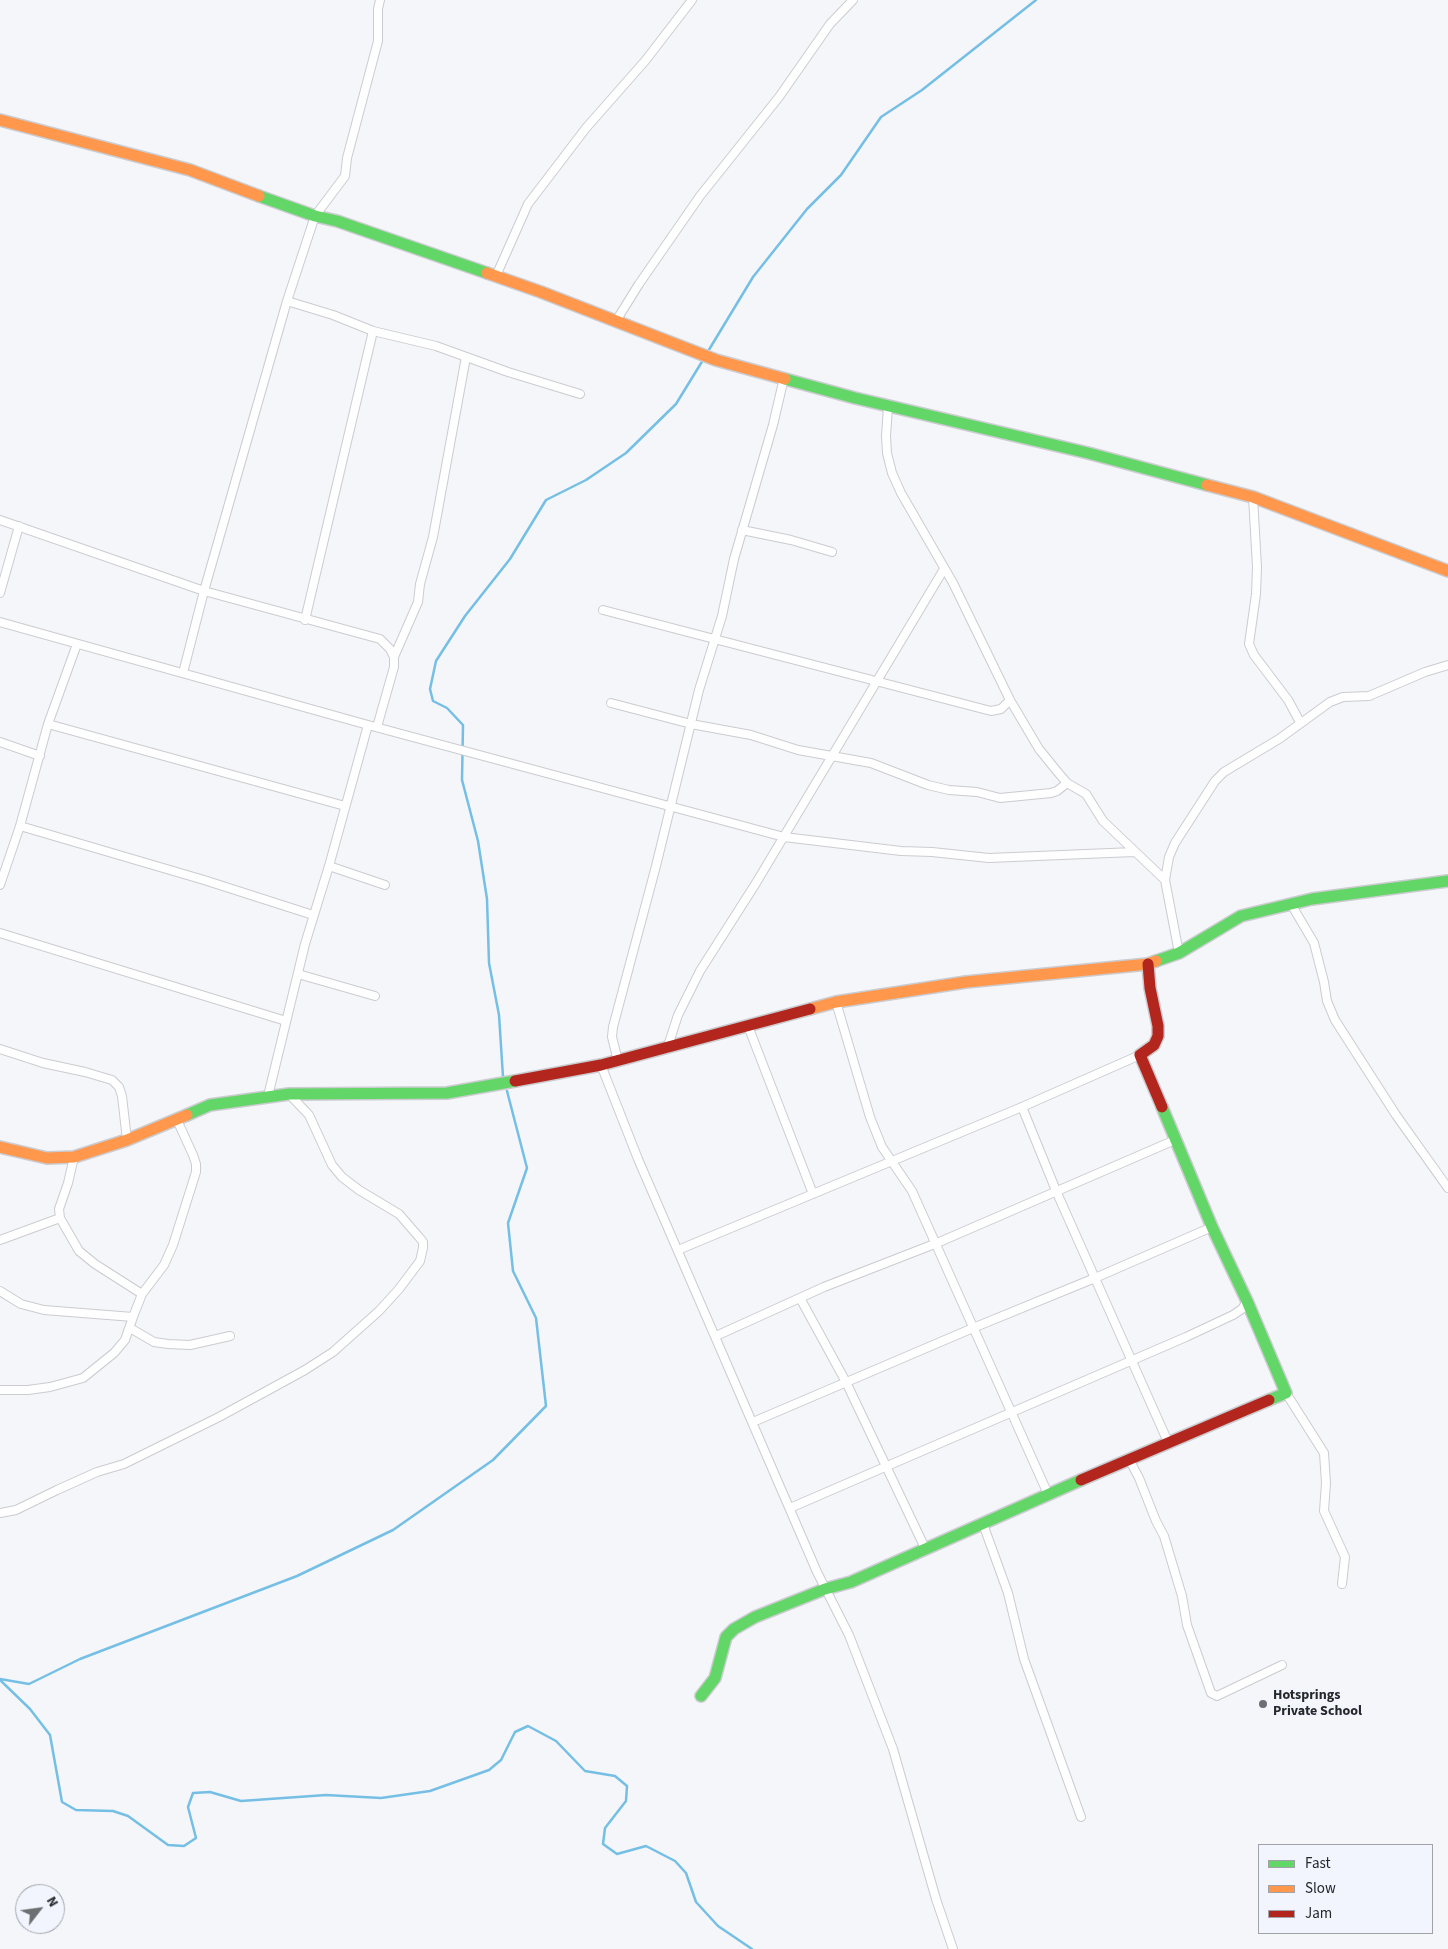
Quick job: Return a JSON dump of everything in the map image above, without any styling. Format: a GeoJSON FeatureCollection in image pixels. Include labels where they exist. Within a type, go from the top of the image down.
{"type":"FeatureCollection","features":[{"type":"Feature","properties":{"kind":"street"},"geometry":{"type":"LineString","coordinates":[[182,673],[287,301],[315,216],[344,176],[378,41],[378,9],[380,0]]}},
{"type":"Feature","properties":{"kind":"street"},"geometry":{"type":"LineString","coordinates":[[496,276],[528,204],[586,128],[645,61],[692,0]]}},
{"type":"Feature","properties":{"kind":"street"},"geometry":{"type":"LineString","coordinates":[[616,321],[639,284],[700,196],[779,97],[830,24],[853,0]]}},
{"type":"Feature","properties":{"kind":"street"},"geometry":{"type":"LineString","coordinates":[[0,120],[190,170],[315,216],[337,221],[496,276],[716,360],[888,407],[933,415],[1088,453],[1253,497],[1448,571]]}},
{"type":"Feature","properties":{"kind":"street"},"geometry":{"type":"LineString","coordinates":[[287,301],[333,315],[373,331],[436,346],[580,394]]}},
{"type":"Feature","properties":{"kind":"street"},"geometry":{"type":"LineString","coordinates":[[305,620],[373,331]]}},
{"type":"Feature","properties":{"kind":"street"},"geometry":{"type":"LineString","coordinates":[[377,727],[394,667],[394,658],[418,602],[420,584],[433,537],[466,357]]}},
{"type":"Feature","properties":{"kind":"street"},"geometry":{"type":"LineString","coordinates":[[618,1061],[612,1037],[613,1027],[656,866],[705,669],[722,616],[734,559],[774,425],[784,378]]}},
{"type":"Feature","properties":{"kind":"street"},"geometry":{"type":"LineString","coordinates":[[888,407],[887,453],[892,473],[901,493],[944,569],[1010,700],[1039,749],[1067,783],[1086,794],[1103,821],[1164,880]]}},
{"type":"Feature","properties":{"kind":"street"},"geometry":{"type":"LineString","coordinates":[[1253,497],[1257,566],[1256,594],[1249,644],[1254,655],[1288,700],[1300,722]]}},
{"type":"Feature","properties":{"kind":"street"},"geometry":{"type":"LineString","coordinates":[[0,520],[204,591],[380,639],[387,645],[394,658]]}},
{"type":"Feature","properties":{"kind":"street"},"geometry":{"type":"LineString","coordinates":[[0,593],[19,526]]}},
{"type":"Feature","properties":{"kind":"street"},"geometry":{"type":"LineString","coordinates":[[742,530],[791,540],[832,552]]}},
{"type":"Feature","properties":{"kind":"street"},"geometry":{"type":"LineString","coordinates":[[667,1049],[678,1016],[700,971],[784,837],[944,569]]}},
{"type":"Feature","properties":{"kind":"street"},"geometry":{"type":"LineString","coordinates":[[603,610],[991,711],[1001,709],[1010,700]]}},
{"type":"Feature","properties":{"kind":"street"},"geometry":{"type":"LineString","coordinates":[[0,622],[368,725],[784,837],[901,851],[989,858],[1134,852]]}},
{"type":"Feature","properties":{"kind":"street"},"geometry":{"type":"LineString","coordinates":[[0,885],[20,826],[48,724],[77,644]]}},
{"type":"Feature","properties":{"kind":"street"},"geometry":{"type":"LineString","coordinates":[[1179,953],[1164,880],[1172,850],[1215,781],[1224,772],[1337,700],[1343,697],[1369,696],[1448,664]]}},
{"type":"Feature","properties":{"kind":"street"},"geometry":{"type":"LineString","coordinates":[[611,703],[691,724],[752,735],[798,750],[871,763],[928,785],[949,790],[977,792],[1000,798],[1051,793],[1067,783]]}},
{"type":"Feature","properties":{"kind":"street"},"geometry":{"type":"LineString","coordinates":[[48,724],[345,806]]}},
{"type":"Feature","properties":{"kind":"street"},"geometry":{"type":"LineString","coordinates":[[268,1096],[298,974],[368,725]]}},
{"type":"Feature","properties":{"kind":"street"},"geometry":{"type":"LineString","coordinates":[[0,742],[40,756]]}},
{"type":"Feature","properties":{"kind":"street"},"geometry":{"type":"LineString","coordinates":[[20,826],[204,880],[314,915]]}},
{"type":"Feature","properties":{"kind":"street"},"geometry":{"type":"LineString","coordinates":[[329,866],[385,885]]}},
{"type":"Feature","properties":{"kind":"street"},"geometry":{"type":"LineString","coordinates":[[0,1148],[47,1158],[74,1157],[127,1140],[210,1105],[289,1094],[447,1093],[601,1065],[667,1049],[836,1002],[966,982],[1148,964],[1179,953],[1241,916],[1312,899],[1448,882]]}},
{"type":"Feature","properties":{"kind":"street"},"geometry":{"type":"LineString","coordinates":[[1291,904],[1314,943],[1327,1001],[1335,1020],[1396,1115],[1448,1188]]}},
{"type":"Feature","properties":{"kind":"street"},"geometry":{"type":"LineString","coordinates":[[0,933],[286,1021]]}},
{"type":"Feature","properties":{"kind":"street"},"geometry":{"type":"LineString","coordinates":[[678,1250],[1022,1107],[1140,1055],[1154,1045],[1158,1036],[1148,964]]}},
{"type":"Feature","properties":{"kind":"street"},"geometry":{"type":"LineString","coordinates":[[298,974],[375,996]]}},
{"type":"Feature","properties":{"kind":"street"},"geometry":{"type":"LineString","coordinates":[[836,1002],[870,1117],[882,1147],[912,1191],[937,1243],[1048,1494]]}},
{"type":"Feature","properties":{"kind":"street"},"geometry":{"type":"LineString","coordinates":[[748,1026],[812,1194]]}},
{"type":"Feature","properties":{"kind":"street"},"geometry":{"type":"LineString","coordinates":[[0,1050],[112,1080],[119,1087],[122,1096],[127,1140]]}},
{"type":"Feature","properties":{"kind":"street"},"geometry":{"type":"LineString","coordinates":[[1140,1055],[1212,1227],[1247,1301],[1286,1392],[1324,1453],[1326,1474],[1324,1511],[1345,1557],[1342,1584]]}},
{"type":"Feature","properties":{"kind":"street"},"geometry":{"type":"LineString","coordinates":[[601,1065],[638,1159],[825,1589],[849,1635],[893,1749],[953,1949]]}},
{"type":"Feature","properties":{"kind":"street"},"geometry":{"type":"LineString","coordinates":[[0,1514],[16,1510],[98,1472],[124,1464],[219,1417],[305,1370],[333,1352],[372,1318],[399,1289],[420,1261],[423,1248],[419,1236],[399,1214],[359,1190],[342,1177],[332,1165],[308,1115],[289,1094]]}},
{"type":"Feature","properties":{"kind":"street"},"geometry":{"type":"LineString","coordinates":[[1022,1107],[1057,1193],[1168,1442]]}},
{"type":"Feature","properties":{"kind":"street"},"geometry":{"type":"LineString","coordinates":[[0,1390],[28,1390],[50,1387],[83,1378],[114,1353],[125,1340],[142,1294],[164,1265],[173,1245],[196,1172],[194,1154],[176,1120]]}},
{"type":"Feature","properties":{"kind":"street"},"geometry":{"type":"LineString","coordinates":[[716,1336],[800,1298],[1057,1193],[1175,1140]]}},
{"type":"Feature","properties":{"kind":"street"},"geometry":{"type":"LineString","coordinates":[[74,1157],[59,1209],[60,1218],[79,1251],[95,1264],[142,1294]]}},
{"type":"Feature","properties":{"kind":"street"},"geometry":{"type":"LineString","coordinates":[[0,1240],[60,1218]]}},
{"type":"Feature","properties":{"kind":"street"},"geometry":{"type":"LineString","coordinates":[[753,1422],[1212,1227]]}},
{"type":"Feature","properties":{"kind":"street"},"geometry":{"type":"LineString","coordinates":[[0,1291],[22,1304],[44,1310],[134,1317]]}},
{"type":"Feature","properties":{"kind":"street"},"geometry":{"type":"LineString","coordinates":[[800,1298],[846,1382],[925,1548]]}},
{"type":"Feature","properties":{"kind":"street"},"geometry":{"type":"LineString","coordinates":[[790,1508],[1233,1316],[1242,1309],[1247,1301]]}},
{"type":"Feature","properties":{"kind":"street"},"geometry":{"type":"LineString","coordinates":[[130,1328],[154,1342],[168,1344],[190,1344],[230,1336]]}},
{"type":"Feature","properties":{"kind":"street"},"geometry":{"type":"LineString","coordinates":[[701,1696],[715,1678],[726,1637],[734,1629],[756,1617],[825,1589],[851,1582],[1048,1494],[1286,1392]]}},
{"type":"Feature","properties":{"kind":"street"},"geometry":{"type":"LineString","coordinates":[[1129,1459],[1164,1536],[1182,1596],[1187,1625],[1211,1693],[1217,1696],[1282,1665]]}},
{"type":"Feature","properties":{"kind":"street"},"geometry":{"type":"LineString","coordinates":[[983,1524],[1008,1593],[1024,1659],[1081,1817]]}},
{"type":"Feature","properties":{"kind":"waterway"},"geometry":{"type":"LineString","coordinates":[[707,353],[753,277],[807,209],[841,175],[881,117],[922,90],[1036,0]]}},
{"type":"Feature","properties":{"kind":"waterway"},"geometry":{"type":"LineString","coordinates":[[503,1077],[499,1015],[489,963],[487,899],[478,841],[462,780],[463,725],[447,708],[433,701],[430,689],[436,661],[465,616],[510,559],[546,500],[586,480],[626,453],[676,404],[703,360]]}},
{"type":"Feature","properties":{"kind":"waterway"},"geometry":{"type":"LineString","coordinates":[[0,1679],[29,1684],[80,1659],[297,1576],[393,1530],[493,1460],[546,1406],[536,1318],[513,1271],[508,1223],[527,1168],[507,1091]]}},
{"type":"Feature","properties":{"kind":"waterway"},"geometry":{"type":"LineString","coordinates":[[0,1680],[30,1709],[50,1735],[62,1802],[76,1810],[113,1811],[128,1816],[168,1845],[184,1846],[196,1838],[188,1807],[193,1793],[210,1792],[241,1801],[326,1795],[381,1798],[430,1791],[489,1770],[501,1760],[515,1732],[528,1726],[556,1741],[585,1771],[615,1776],[627,1786],[626,1801],[605,1828],[603,1844],[617,1854],[646,1846],[675,1861],[686,1873],[696,1902],[718,1926],[752,1949]]}},
{"type":"Feature","properties":{"kind":"traffic: fast"},"geometry":{"type":"LineString","coordinates":[[259,196],[487,273]]}},
{"type":"Feature","properties":{"kind":"traffic: fast"},"geometry":{"type":"LineString","coordinates":[[785,379],[855,398],[1088,453],[1207,485]]}},
{"type":"Feature","properties":{"kind":"traffic: fast"},"geometry":{"type":"LineString","coordinates":[[1156,961],[1179,953],[1241,916],[1312,899],[1448,881]]}},
{"type":"Feature","properties":{"kind":"traffic: fast"},"geometry":{"type":"LineString","coordinates":[[187,1115],[210,1105],[289,1094],[447,1093],[515,1081]]}},
{"type":"Feature","properties":{"kind":"traffic: fast"},"geometry":{"type":"LineString","coordinates":[[1162,1107],[1212,1227],[1247,1301],[1286,1393],[1269,1400]]}},
{"type":"Feature","properties":{"kind":"traffic: fast"},"geometry":{"type":"LineString","coordinates":[[701,1696],[715,1678],[726,1637],[734,1629],[755,1617],[825,1589],[851,1582],[1081,1480]]}},
{"type":"Feature","properties":{"kind":"traffic: slow"},"geometry":{"type":"LineString","coordinates":[[0,120],[190,170],[259,196]]}},
{"type":"Feature","properties":{"kind":"traffic: slow"},"geometry":{"type":"LineString","coordinates":[[487,273],[716,360],[785,379]]}},
{"type":"Feature","properties":{"kind":"traffic: slow"},"geometry":{"type":"LineString","coordinates":[[1207,485],[1253,497],[1448,571]]}},
{"type":"Feature","properties":{"kind":"traffic: slow"},"geometry":{"type":"LineString","coordinates":[[810,1009],[836,1002],[966,982],[1148,964],[1156,961]]}},
{"type":"Feature","properties":{"kind":"traffic: slow"},"geometry":{"type":"LineString","coordinates":[[0,1147],[47,1158],[74,1157],[127,1140],[187,1115]]}},
{"type":"Feature","properties":{"kind":"traffic: jam"},"geometry":{"type":"LineString","coordinates":[[1148,964],[1158,1036],[1154,1045],[1140,1055],[1162,1107]]}},
{"type":"Feature","properties":{"kind":"traffic: jam"},"geometry":{"type":"LineString","coordinates":[[515,1081],[601,1065],[810,1009]]}},
{"type":"Feature","properties":{"kind":"traffic: jam"},"geometry":{"type":"LineString","coordinates":[[1081,1480],[1269,1400]]}},
{"type":"Feature","properties":{"kind":"place","name":"Hotsprings Private School"},"geometry":{"type":"Point","coordinates":[1263,1704]}}]}
